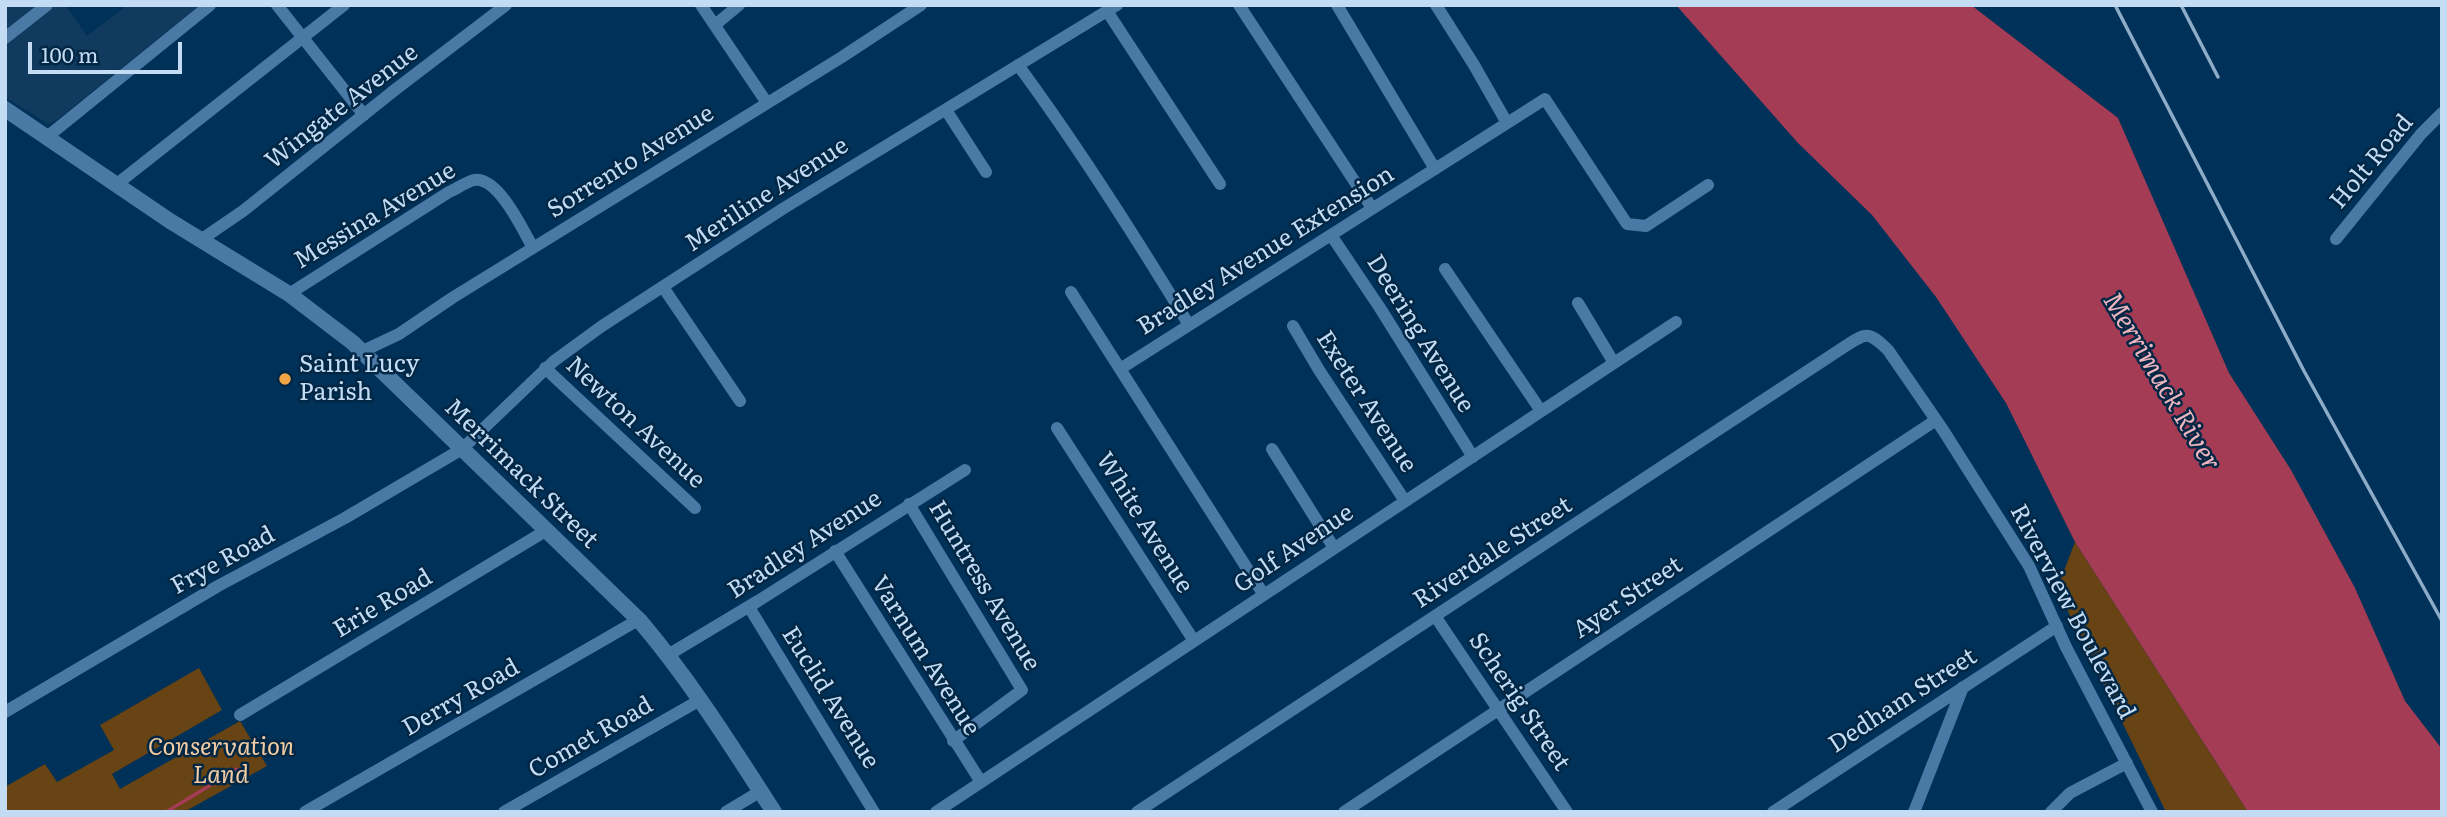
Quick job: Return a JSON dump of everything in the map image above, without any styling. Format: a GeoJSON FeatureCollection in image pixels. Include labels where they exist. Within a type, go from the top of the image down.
{"type":"FeatureCollection","features":[{"type":"Feature","properties":{"kind":"main road","name":"Merrimack Street"},"geometry":{"type":"LineString","coordinates":[[5,109],[170,221],[289,294],[362,351],[638,620],[668,655],[700,700],[774,812]]}},
{"type":"Feature","properties":{"kind":"street"},"geometry":{"type":"LineString","coordinates":[[5,38],[47,5]]}},
{"type":"Feature","properties":{"kind":"street"},"geometry":{"type":"LineString","coordinates":[[47,137],[210,5]]}},
{"type":"Feature","properties":{"kind":"street"},"geometry":{"type":"LineString","coordinates":[[277,5],[364,115]]}},
{"type":"Feature","properties":{"kind":"street"},"geometry":{"type":"LineString","coordinates":[[117,184],[344,5]]}},
{"type":"Feature","properties":{"kind":"street","name":"Wingate Avenue"},"geometry":{"type":"LineString","coordinates":[[202,239],[243,211],[506,5]]}},
{"type":"Feature","properties":{"kind":"street"},"geometry":{"type":"LineString","coordinates":[[701,5],[767,103]]}},
{"type":"Feature","properties":{"kind":"street"},"geometry":{"type":"LineString","coordinates":[[715,25],[739,5]]}},
{"type":"Feature","properties":{"kind":"street","name":"Sorrento Avenue"},"geometry":{"type":"LineString","coordinates":[[362,351],[399,334],[920,5]]}},
{"type":"Feature","properties":{"kind":"street"},"geometry":{"type":"LineString","coordinates":[[1238,5],[1372,208]]}},
{"type":"Feature","properties":{"kind":"street"},"geometry":{"type":"LineString","coordinates":[[1337,5],[1435,169],[1545,99],[1621,219],[1627,224],[1646,226],[1708,185]]}},
{"type":"Feature","properties":{"kind":"street"},"geometry":{"type":"LineString","coordinates":[[1436,5],[1507,123]]}},
{"type":"Feature","properties":{"kind":"street"},"geometry":{"type":"LineString","coordinates":[[1112,8],[1220,184]]}},
{"type":"Feature","properties":{"kind":"street","name":"Meriline Avenue"},"geometry":{"type":"LineString","coordinates":[[462,449],[545,369],[602,326],[784,208],[1112,8]]}},
{"type":"Feature","properties":{"kind":"street"},"geometry":{"type":"LineString","coordinates":[[1018,65],[1068,132],[1189,325]]}},
{"type":"Feature","properties":{"kind":"street"},"geometry":{"type":"LineString","coordinates":[[946,110],[986,172]]}},
{"type":"Feature","properties":{"kind":"street","name":"Holt Road"},"geometry":{"type":"LineString","coordinates":[[2336,239],[2421,134],[2442,113]]}},
{"type":"Feature","properties":{"kind":"street","name":"Bradley Avenue Extension"},"geometry":{"type":"LineString","coordinates":[[1120,369],[1435,169]]}},
{"type":"Feature","properties":{"kind":"street","name":"Messina Avenue"},"geometry":{"type":"LineString","coordinates":[[289,294],[440,197],[474,180],[484,181],[499,191],[533,248]]}},
{"type":"Feature","properties":{"kind":"street","name":"Deering Avenue"},"geometry":{"type":"LineString","coordinates":[[1331,234],[1473,457]]}},
{"type":"Feature","properties":{"kind":"street"},"geometry":{"type":"LineString","coordinates":[[1445,269],[1541,411]]}},
{"type":"Feature","properties":{"kind":"street"},"geometry":{"type":"LineString","coordinates":[[663,287],[740,401]]}},
{"type":"Feature","properties":{"kind":"street"},"geometry":{"type":"LineString","coordinates":[[1071,292],[1264,595]]}},
{"type":"Feature","properties":{"kind":"street"},"geometry":{"type":"LineString","coordinates":[[1578,303],[1614,363]]}},
{"type":"Feature","properties":{"kind":"street","name":"Golf Avenue"},"geometry":{"type":"LineString","coordinates":[[936,812],[1676,322]]}},
{"type":"Feature","properties":{"kind":"street","name":"Exeter Avenue"},"geometry":{"type":"LineString","coordinates":[[1293,326],[1405,501]]}},
{"type":"Feature","properties":{"kind":"street","name":"Riverdale Street"},"geometry":{"type":"LineString","coordinates":[[1137,812],[1851,342],[1867,335],[1873,336]]}},
{"type":"Feature","properties":{"kind":"street","name":"Riverview Boulevard"},"geometry":{"type":"LineString","coordinates":[[1873,336],[1888,350],[1936,420],[2023,556],[2152,812]]}},
{"type":"Feature","properties":{"kind":"street","name":"Newton Avenue"},"geometry":{"type":"LineString","coordinates":[[545,369],[695,508]]}},
{"type":"Feature","properties":{"kind":"street","name":"Ayer Street"},"geometry":{"type":"LineString","coordinates":[[1344,812],[1936,420]]}},
{"type":"Feature","properties":{"kind":"street","name":"White Avenue"},"geometry":{"type":"LineString","coordinates":[[1057,428],[1194,641]]}},
{"type":"Feature","properties":{"kind":"street","name":"Frye Road"},"geometry":{"type":"LineString","coordinates":[[5,712],[218,586],[345,518],[462,449]]}},
{"type":"Feature","properties":{"kind":"street"},"geometry":{"type":"LineString","coordinates":[[1272,449],[1334,548]]}},
{"type":"Feature","properties":{"kind":"street","name":"Bradley Avenue"},"geometry":{"type":"LineString","coordinates":[[668,655],[965,470]]}},
{"type":"Feature","properties":{"kind":"street","name":"Huntress Avenue"},"geometry":{"type":"LineString","coordinates":[[909,504],[1022,691],[953,741]]}},
{"type":"Feature","properties":{"kind":"street","name":"Erie Road"},"geometry":{"type":"LineString","coordinates":[[240,715],[547,530]]}},
{"type":"Feature","properties":{"kind":"street","name":"Varnum Avenue"},"geometry":{"type":"LineString","coordinates":[[835,551],[981,782]]}},
{"type":"Feature","properties":{"kind":"street","name":"Euclid Avenue"},"geometry":{"type":"LineString","coordinates":[[749,607],[874,812]]}},
{"type":"Feature","properties":{"kind":"street","name":"Scherig Street"},"geometry":{"type":"LineString","coordinates":[[1436,616],[1567,812]]}},
{"type":"Feature","properties":{"kind":"street","name":"Derry Road"},"geometry":{"type":"LineString","coordinates":[[304,812],[638,620]]}},
{"type":"Feature","properties":{"kind":"street","name":"Dedham Street"},"geometry":{"type":"LineString","coordinates":[[1773,812],[2057,626]]}},
{"type":"Feature","properties":{"kind":"street"},"geometry":{"type":"LineString","coordinates":[[1914,812],[1963,687]]}},
{"type":"Feature","properties":{"kind":"street","name":"Comet Road"},"geometry":{"type":"LineString","coordinates":[[504,812],[700,700]]}},
{"type":"Feature","properties":{"kind":"street"},"geometry":{"type":"LineString","coordinates":[[2051,812],[2070,793],[2127,763]]}},
{"type":"Feature","properties":{"kind":"street"},"geometry":{"type":"LineString","coordinates":[[726,812],[761,791]]}},
{"type":"Feature","properties":{"kind":"shaded area"},"geometry":{"type":"Polygon","coordinates":[[[5,5],[37,5],[5,31],[5,5]]]}},
{"type":"Feature","properties":{"kind":"shaded area"},"geometry":{"type":"Polygon","coordinates":[[[56,5],[65,5],[87,36],[128,5],[200,5],[58,119],[48,124],[5,97],[5,44],[56,5]]]}},
{"type":"Feature","properties":{"kind":"green space"},"geometry":{"type":"Polygon","coordinates":[[[2075,542],[2248,812],[2166,812],[2057,589],[2075,542]]]}},
{"type":"Feature","properties":{"kind":"green space","name":"Conservation Land"},"geometry":{"type":"Polygon","coordinates":[[[199,668],[222,710],[112,774],[120,789],[240,721],[267,766],[184,812],[5,812],[5,787],[45,764],[57,782],[114,750],[100,725],[199,668]]]}},
{"type":"Feature","properties":{"kind":"water","name":"Merrimack River"},"geometry":{"type":"Polygon","coordinates":[[[1676,5],[1971,5],[2118,118],[2229,373],[2291,470],[2355,588],[2405,701],[2442,749],[2442,812],[2248,812],[2075,542],[2006,403],[1936,297],[1872,215],[1798,143],[1676,5]]]}},
{"type":"Feature","properties":{"kind":"waterway"},"geometry":{"type":"LineString","coordinates":[[166,812],[237,769]]}},
{"type":"Feature","properties":{"kind":"railway"},"geometry":{"type":"LineString","coordinates":[[2115,5],[2304,371],[2442,621]]}},
{"type":"Feature","properties":{"kind":"railway"},"geometry":{"type":"LineString","coordinates":[[2181,5],[2218,77]]}},
{"type":"Feature","properties":{"kind":"place","name":"Saint Lucy Parish"},"geometry":{"type":"Point","coordinates":[285,379]}}]}
